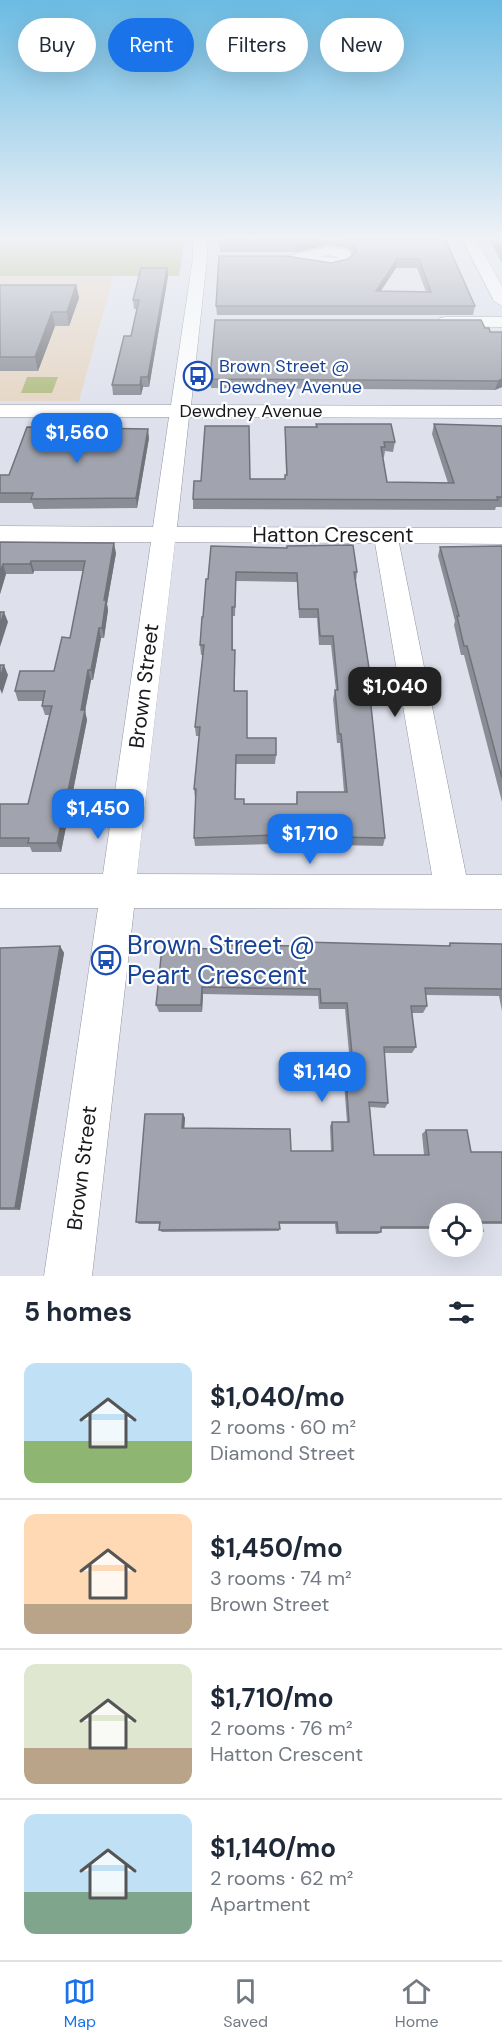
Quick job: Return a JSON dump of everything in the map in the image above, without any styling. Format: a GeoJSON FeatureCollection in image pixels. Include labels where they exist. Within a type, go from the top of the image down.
{"type":"FeatureCollection","features":[{"type":"Feature","properties":{"kind":"street","name":"Brown Street"},"geometry":{"type":"LineString","coordinates":[[68,1276],[179,411],[200,322],[202,299]]}},
{"type":"Feature","properties":{"kind":"street"},"geometry":{"type":"LineString","coordinates":[[430,322],[502,322]]}},
{"type":"Feature","properties":{"kind":"street","name":"Dewdney Avenue"},"geometry":{"type":"LineString","coordinates":[[0,411],[502,412]]}},
{"type":"Feature","properties":{"kind":"street","name":"Hatton Crescent"},"geometry":{"type":"LineString","coordinates":[[0,534],[502,536]]}},
{"type":"Feature","properties":{"kind":"street"},"geometry":{"type":"LineString","coordinates":[[385,535],[452,891]]}},
{"type":"Feature","properties":{"kind":"street"},"geometry":{"type":"LineString","coordinates":[[0,891],[502,892]]}},
{"type":"Feature","properties":{"kind":"shaded area"},"geometry":{"type":"Polygon","coordinates":[[[0,299],[107,299],[79,401],[0,401],[0,299]]]}},
{"type":"Feature","properties":{"kind":"green space"},"geometry":{"type":"Polygon","coordinates":[[[27,377],[58,377],[52,393],[21,393],[27,377]]]}},
{"type":"Feature","properties":{"kind":"building"},"geometry":{"type":"Polygon","coordinates":[[[0,299],[71,299],[67,312],[52,312],[35,357],[0,357],[0,299]]]}},
{"type":"Feature","properties":{"kind":"building"},"geometry":{"type":"Polygon","coordinates":[[[162,299],[148,377],[141,377],[140,385],[112,385],[124,336],[131,336],[139,300],[133,300],[162,299]]]}},
{"type":"Feature","properties":{"kind":"building"},"geometry":{"type":"Polygon","coordinates":[[[216,299],[472,299],[475,306],[216,306],[216,299]]]}},
{"type":"Feature","properties":{"kind":"building"},"geometry":{"type":"Polygon","coordinates":[[[215,320],[481,320],[490,332],[502,332],[502,379],[498,381],[210,379],[215,320]]]}},
{"type":"Feature","properties":{"kind":"building"},"geometry":{"type":"Polygon","coordinates":[[[316,424],[391,424],[395,442],[384,442],[385,447],[381,447],[387,482],[454,483],[434,424],[502,426],[502,497],[497,497],[498,500],[193,499],[194,481],[201,481],[205,426],[249,426],[250,479],[285,479],[287,475],[285,427],[317,427],[316,424]]]}},
{"type":"Feature","properties":{"kind":"building"},"geometry":{"type":"Polygon","coordinates":[[[27,427],[148,429],[136,498],[31,499],[33,493],[0,493],[0,475],[9,475],[27,427]]]}},
{"type":"Feature","properties":{"kind":"building"},"geometry":{"type":"Polygon","coordinates":[[[0,542],[114,543],[104,600],[106,600],[102,628],[99,628],[91,670],[88,670],[81,710],[85,710],[57,843],[28,843],[29,838],[0,838],[0,804],[28,804],[52,706],[42,706],[45,691],[15,691],[20,671],[54,671],[62,637],[70,638],[85,561],[31,561],[30,564],[3,564],[0,573],[0,542]]]}},
{"type":"Feature","properties":{"kind":"building"},"geometry":{"type":"Polygon","coordinates":[[[353,545],[357,572],[354,572],[372,687],[369,687],[385,838],[337,837],[337,830],[277,829],[277,835],[194,838],[196,789],[194,789],[200,727],[195,727],[204,645],[200,645],[202,617],[211,546],[287,548],[287,546],[353,545]],[[236,572],[235,607],[232,607],[232,650],[235,650],[234,691],[247,691],[247,738],[276,738],[276,755],[236,755],[235,799],[244,799],[244,804],[297,804],[297,792],[347,792],[335,690],[338,690],[333,636],[320,636],[318,609],[299,609],[297,573],[236,572]]]}},
{"type":"Feature","properties":{"kind":"building"},"geometry":{"type":"Polygon","coordinates":[[[502,546],[502,778],[467,646],[464,646],[457,616],[459,616],[440,547],[502,546]]]}},
{"type":"Feature","properties":{"kind":"building"},"geometry":{"type":"Polygon","coordinates":[[[0,612],[4,612],[0,625],[0,612]]]}},
{"type":"Feature","properties":{"kind":"building"},"geometry":{"type":"Polygon","coordinates":[[[0,665],[4,665],[0,678],[0,665]]]}},
{"type":"Feature","properties":{"kind":"building"},"geometry":{"type":"Polygon","coordinates":[[[303,942],[450,946],[450,943],[502,944],[502,989],[425,988],[427,1006],[411,1006],[416,1047],[384,1047],[388,1103],[369,1102],[374,1155],[429,1155],[426,1130],[467,1130],[471,1152],[502,1152],[502,1222],[483,1222],[483,1203],[429,1203],[429,1227],[381,1227],[381,1232],[338,1232],[337,1222],[279,1222],[280,1229],[159,1230],[160,1222],[136,1222],[145,1114],[183,1114],[182,1128],[290,1129],[291,1151],[333,1151],[332,1122],[349,1122],[345,1064],[353,1064],[347,1003],[321,1003],[320,989],[202,987],[201,1005],[156,1005],[162,948],[224,949],[224,945],[303,946],[303,942]]]}},
{"type":"Feature","properties":{"kind":"building"},"geometry":{"type":"Polygon","coordinates":[[[60,946],[15,1208],[0,1208],[0,948],[60,946]]]}},
{"type":"Feature","properties":{"kind":"place","name":"Brown Street @ Dewdney Avenue"},"geometry":{"type":"Point","coordinates":[198,376]}},
{"type":"Feature","properties":{"kind":"place","name":"Brown Street @ Peart Crescent"},"geometry":{"type":"Point","coordinates":[106,960]}}]}
